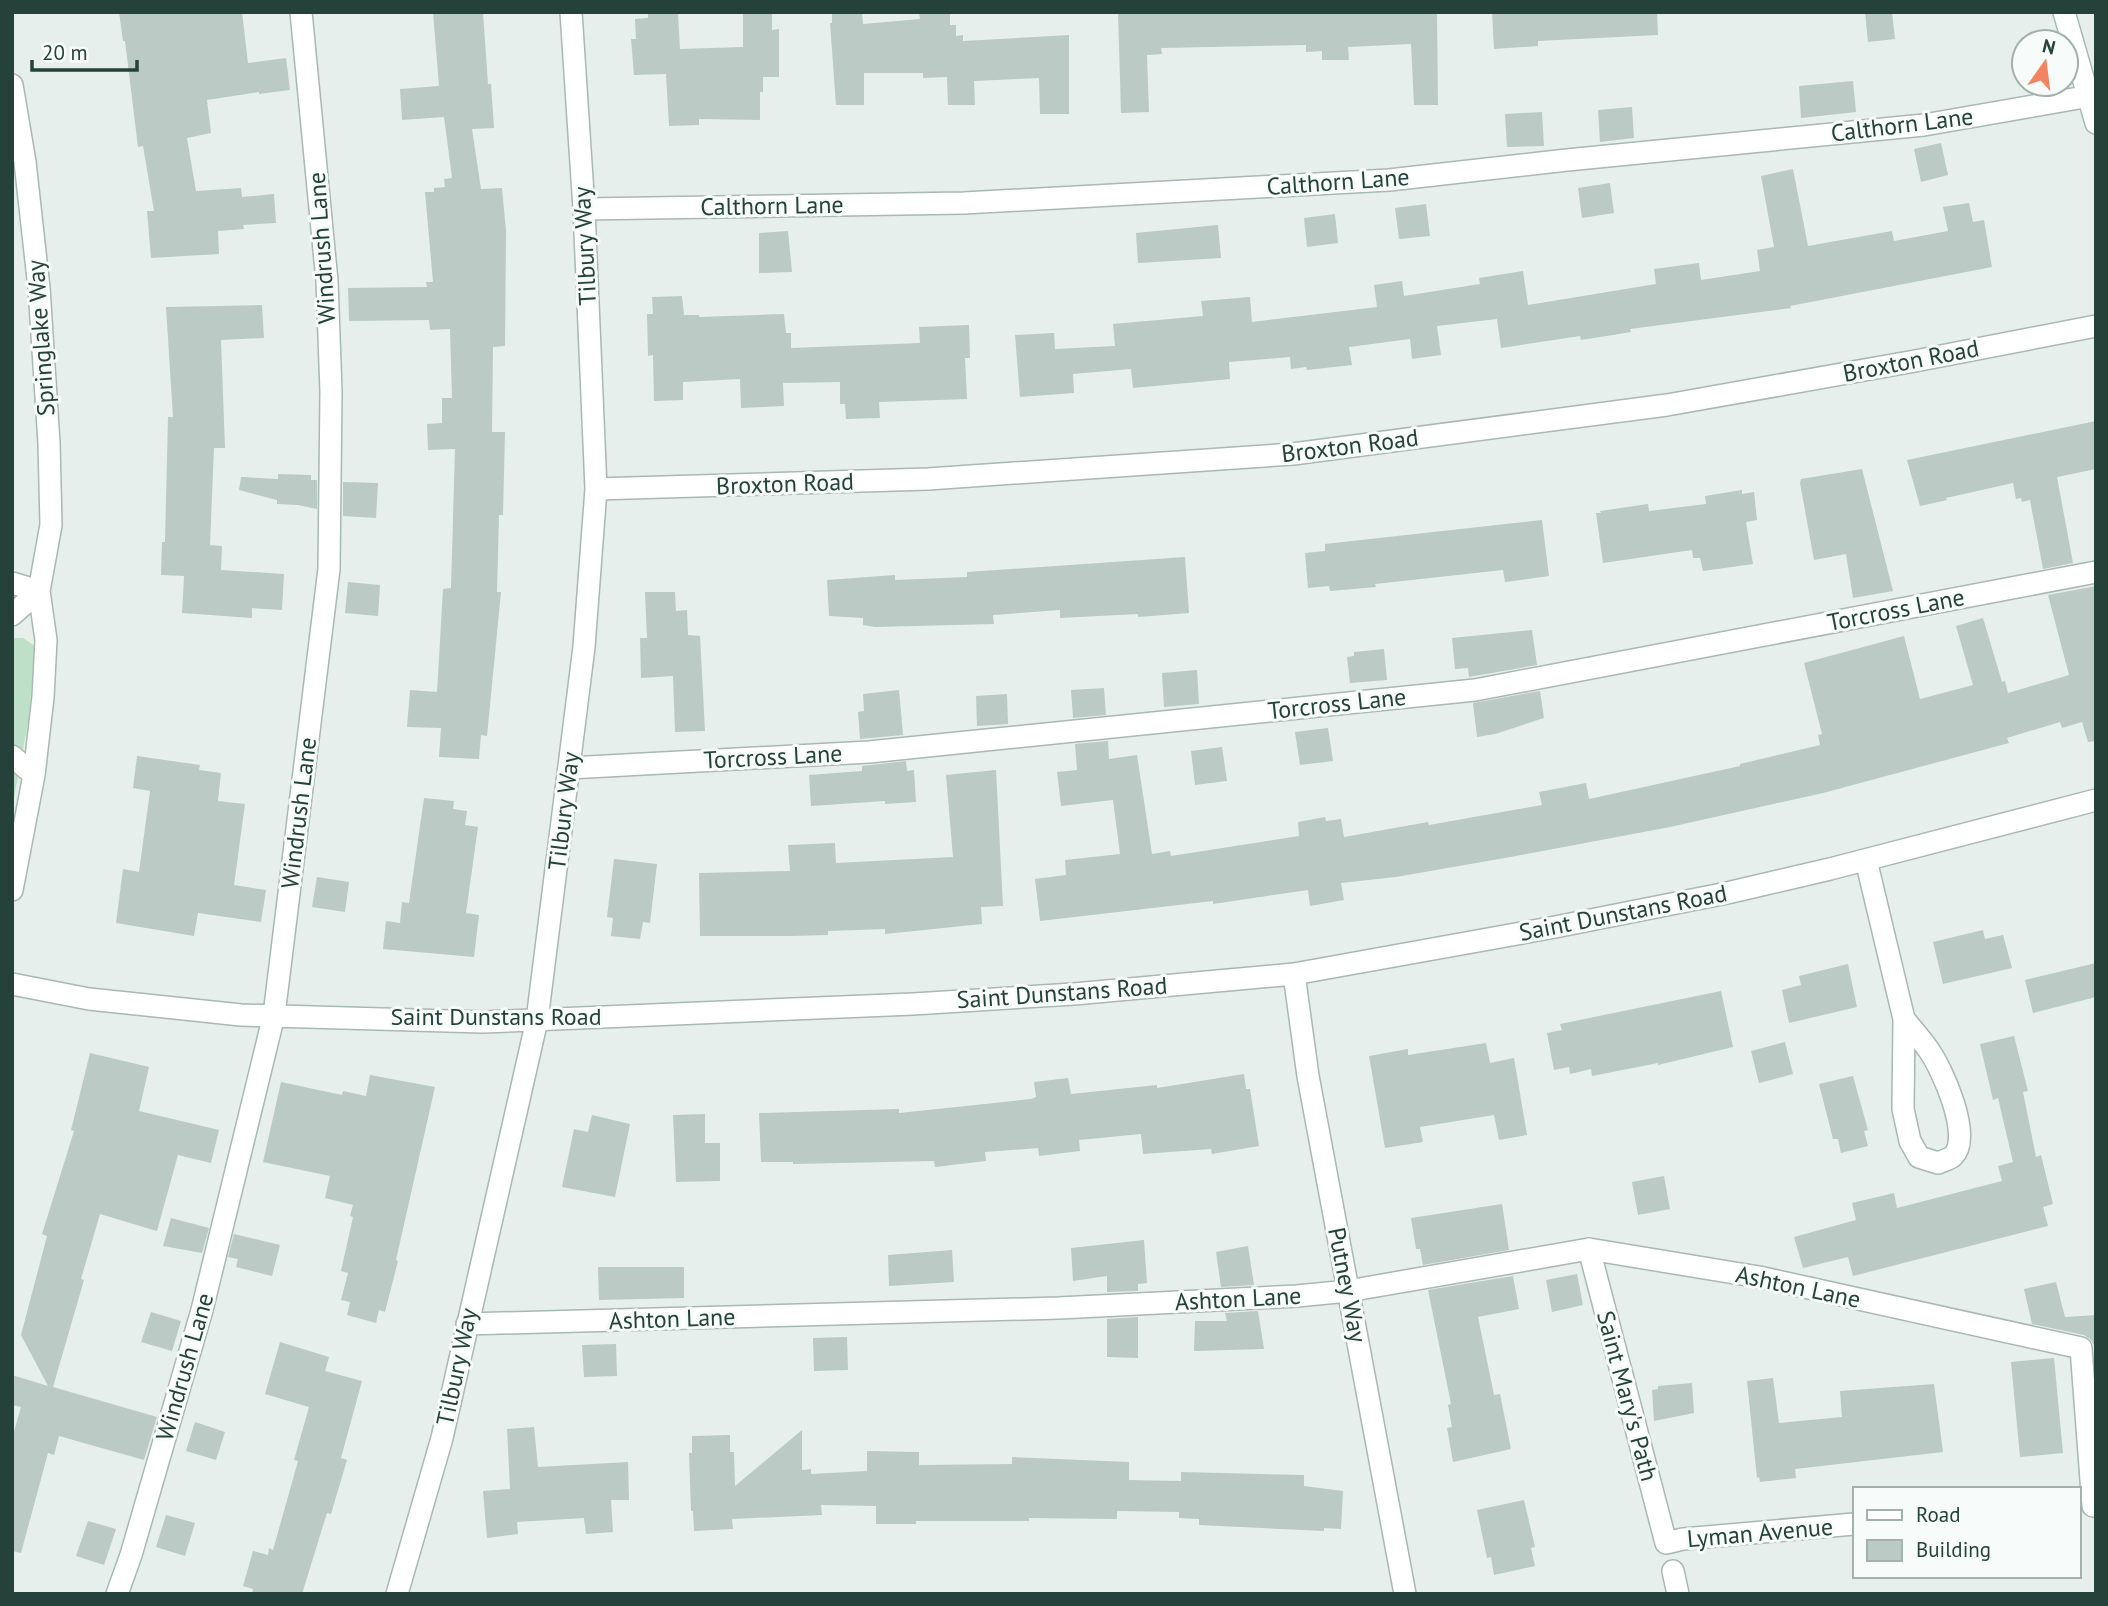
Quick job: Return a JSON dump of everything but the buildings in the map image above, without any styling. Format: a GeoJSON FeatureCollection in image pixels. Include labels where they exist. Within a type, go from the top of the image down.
{"type":"FeatureCollection","features":[{"type":"Feature","properties":{"kind":"street","name":"Windrush Lane"},"geometry":{"type":"LineString","coordinates":[[117,1594],[131,1555],[202,1310],[274,1015],[329,569],[331,392],[327,281],[301,12]]}},
{"type":"Feature","properties":{"kind":"street","name":"Tilbury Way"},"geometry":{"type":"LineString","coordinates":[[397,1594],[442,1438],[537,1020],[583,647],[596,489],[584,209],[571,12]]}},
{"type":"Feature","properties":{"kind":"street"},"geometry":{"type":"LineString","coordinates":[[2064,12],[2092,96],[2096,123]]}},
{"type":"Feature","properties":{"kind":"street","name":"Springlake Way"},"geometry":{"type":"LineString","coordinates":[[12,85],[25,162],[39,288],[49,443],[51,525],[39,591],[46,640],[43,697],[34,775],[12,890]]}},
{"type":"Feature","properties":{"kind":"street","name":"Calthorn Lane"},"geometry":{"type":"LineString","coordinates":[[584,209],[964,203],[1389,180],[1924,125],[2092,96]]}},
{"type":"Feature","properties":{"kind":"street","name":"Broxton Road"},"geometry":{"type":"LineString","coordinates":[[596,489],[928,479],[1293,454],[1667,405],[2096,326]]}},
{"type":"Feature","properties":{"kind":"street","name":"Torcross Lane"},"geometry":{"type":"LineString","coordinates":[[569,768],[869,752],[1475,690],[2096,572]]}},
{"type":"Feature","properties":{"kind":"street"},"geometry":{"type":"LineString","coordinates":[[12,583],[39,591]]}},
{"type":"Feature","properties":{"kind":"street"},"geometry":{"type":"LineString","coordinates":[[12,615],[39,591]]}},
{"type":"Feature","properties":{"kind":"street"},"geometry":{"type":"LineString","coordinates":[[12,756],[34,775]]}},
{"type":"Feature","properties":{"kind":"street","name":"Saint Dunstans Road"},"geometry":{"type":"LineString","coordinates":[[12,985],[89,999],[241,1014],[483,1022],[913,1004],[1074,994],[1294,975],[1647,909],[1866,860],[2096,800]]}},
{"type":"Feature","properties":{"kind":"street"},"geometry":{"type":"LineString","coordinates":[[1866,860],[1905,1019],[1903,1109],[1910,1141],[1919,1157],[1938,1163],[1954,1156],[1961,1139],[1958,1117],[1930,1050],[1905,1019]]}},
{"type":"Feature","properties":{"kind":"street","name":"Putney Way"},"geometry":{"type":"LineString","coordinates":[[1294,975],[1308,1076],[1405,1594]]}},
{"type":"Feature","properties":{"kind":"street","name":"Ashton Lane"},"geometry":{"type":"LineString","coordinates":[[467,1324],[1059,1308],[1348,1291],[1589,1250],[1759,1277],[2081,1348],[2089,1506]]}},
{"type":"Feature","properties":{"kind":"street","name":"Saint Mary's Path"},"geometry":{"type":"LineString","coordinates":[[1589,1250],[1666,1543]]}},
{"type":"Feature","properties":{"kind":"street","name":"Lyman Avenue"},"geometry":{"type":"LineString","coordinates":[[1666,1543],[1683,1539],[1853,1524]]}},
{"type":"Feature","properties":{"kind":"street"},"geometry":{"type":"LineString","coordinates":[[1673,1571],[1678,1594]]}},
{"type":"Feature","properties":{"kind":"green space"},"geometry":{"type":"Polygon","coordinates":[[[12,638],[23,638],[35,646],[29,718],[12,808],[12,638]]]}}]}
